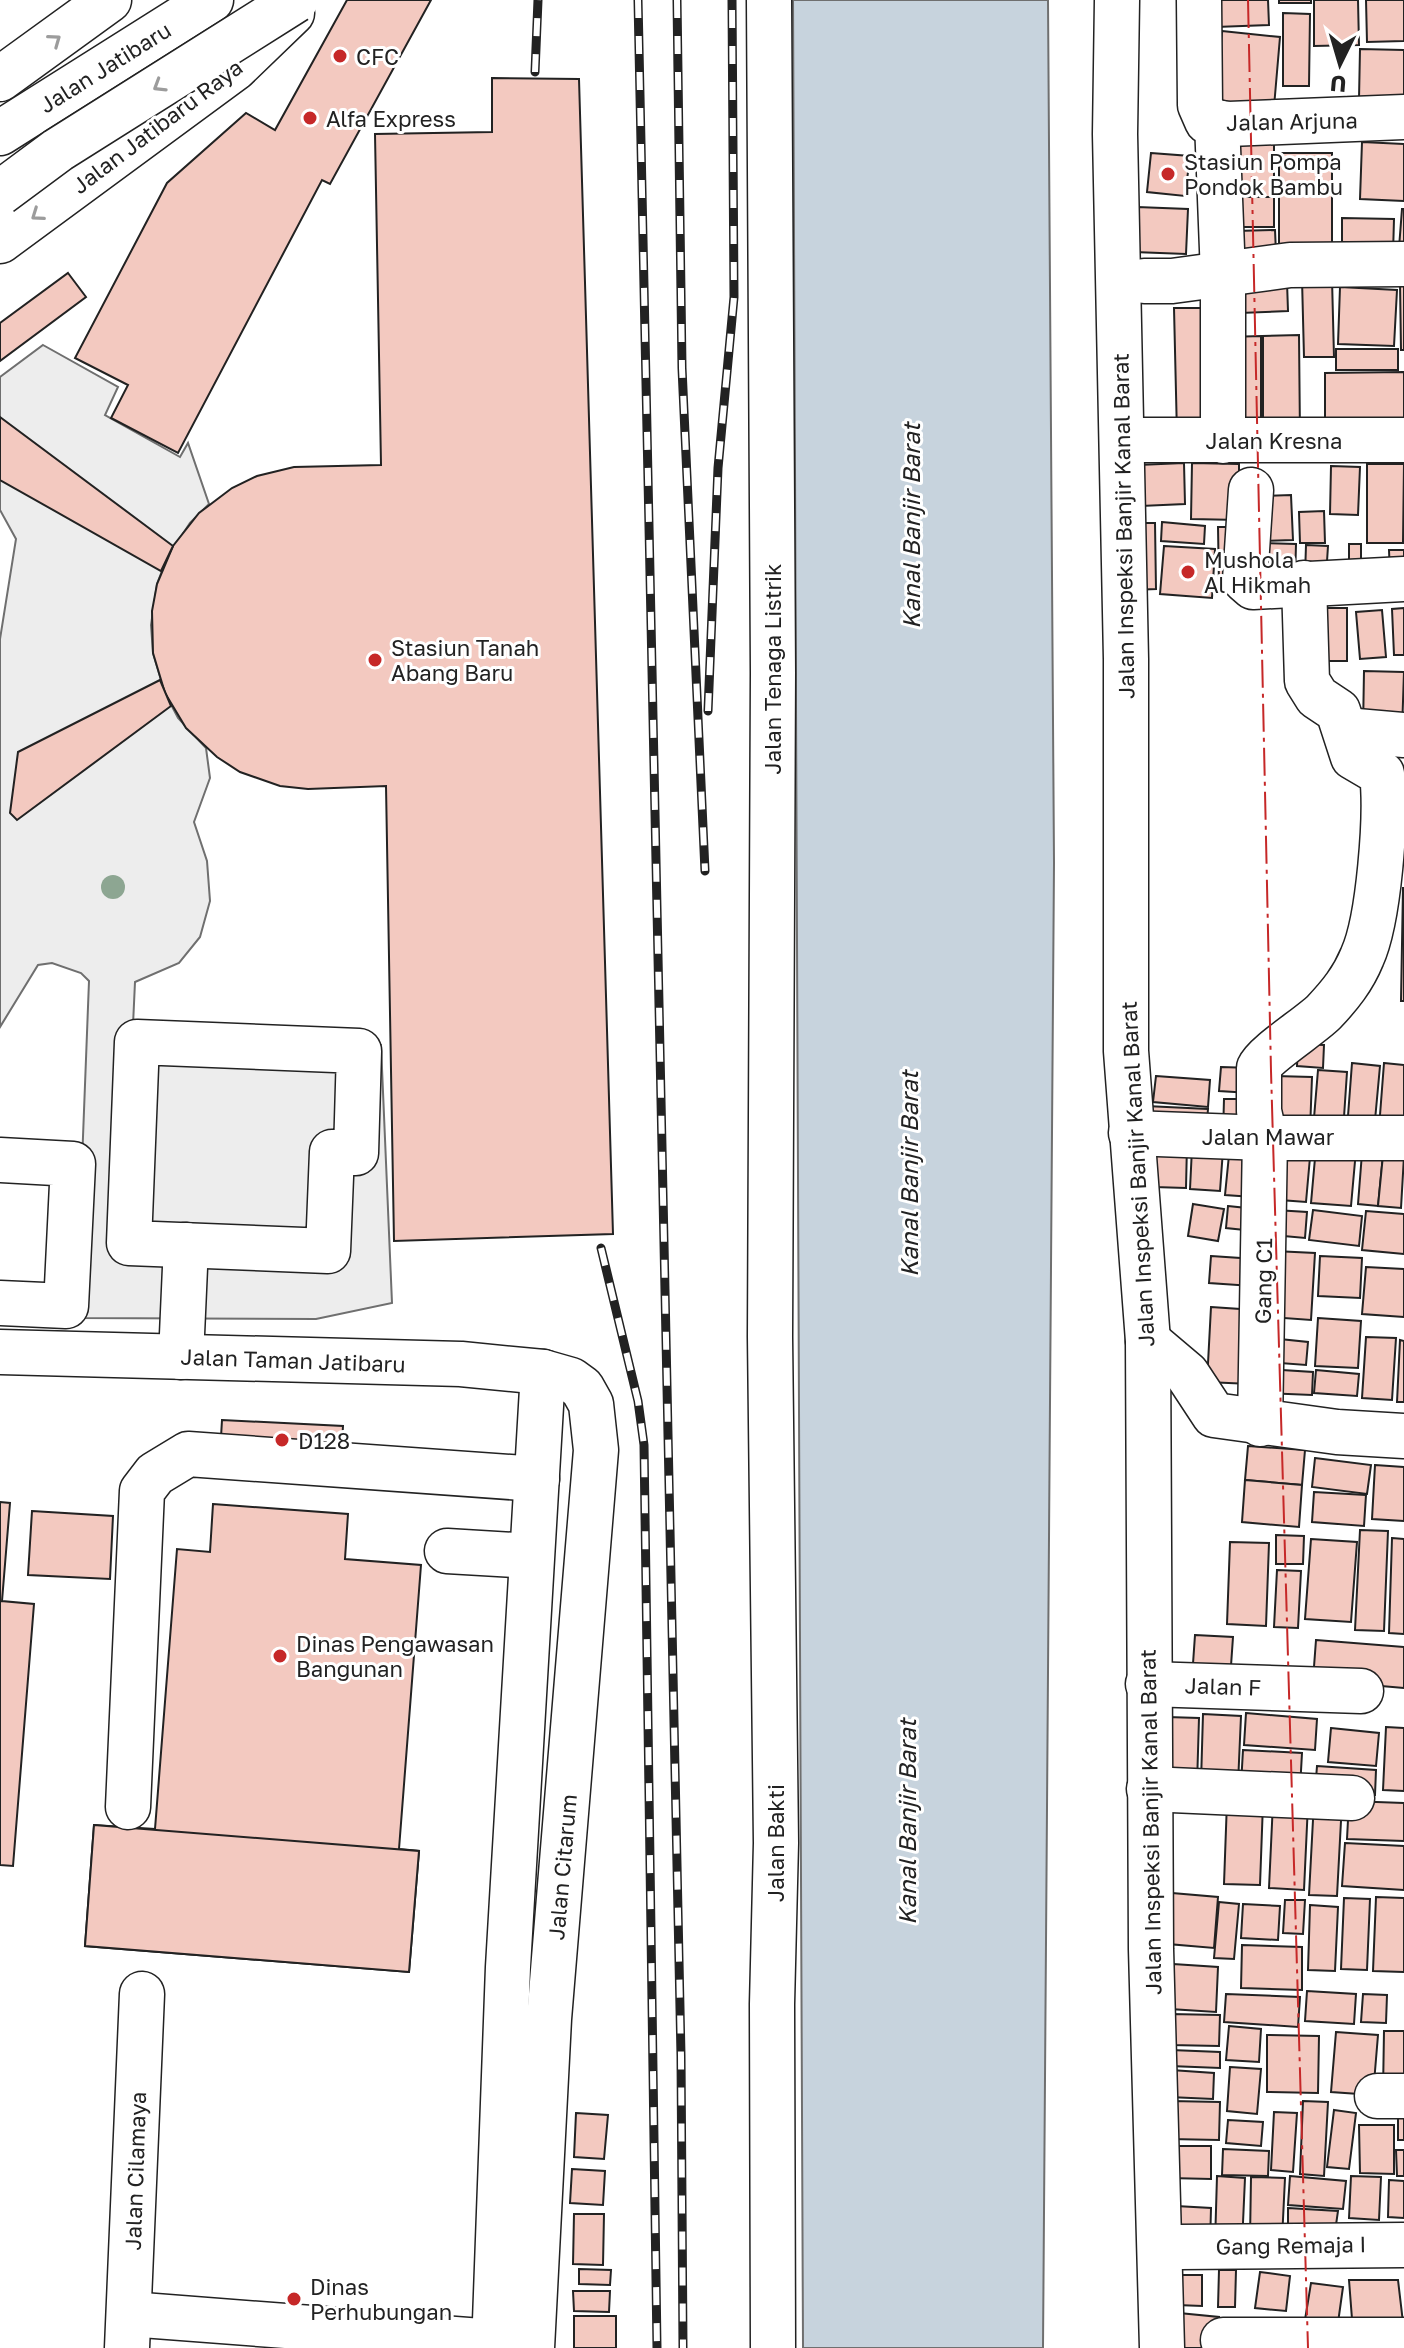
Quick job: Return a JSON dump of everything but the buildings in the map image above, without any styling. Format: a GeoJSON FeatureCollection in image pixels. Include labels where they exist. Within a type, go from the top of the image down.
{"type":"FeatureCollection","features":[{"type":"Feature","properties":{"kind":"street"},"geometry":{"type":"LineString","coordinates":[[0,79],[109,0]]}},
{"type":"Feature","properties":{"kind":"street","name":"Jalan Jatibaru"},"geometry":{"type":"LineString","coordinates":[[0,133],[211,0]]}},
{"type":"Feature","properties":{"kind":"street"},"geometry":{"type":"LineString","coordinates":[[235,0],[244,20],[235,68]]}},
{"type":"Feature","properties":{"kind":"street"},"geometry":{"type":"LineString","coordinates":[[0,193],[58,150],[296,0]]}},
{"type":"Feature","properties":{"kind":"street","name":"Jalan Jatibaru Raya"},"geometry":{"type":"LineString","coordinates":[[0,241],[235,68],[305,0]]}},
{"type":"Feature","properties":{"kind":"street","name":"Jalan Tenaga Listrik"},"geometry":{"type":"LineString","coordinates":[[769,0],[773,657],[770,1337]]}},
{"type":"Feature","properties":{"kind":"street","name":"Jalan Inspeksi Banjir Kanal Barat"},"geometry":{"type":"LineString","coordinates":[[1117,0],[1115,134],[1126,627],[1126,1051],[1148,1341],[1149,1789],[1162,2348]]}},
{"type":"Feature","properties":{"kind":"street","name":"Jalan Arjuna"},"geometry":{"type":"LineString","coordinates":[[1199,0],[1200,105],[1207,121],[1404,117]]}},
{"type":"Feature","properties":{"kind":"street"},"geometry":{"type":"LineString","coordinates":[[1217,122],[1223,275],[1223,441]]}},
{"type":"Feature","properties":{"kind":"street"},"geometry":{"type":"LineString","coordinates":[[1144,281],[1223,275],[1290,265],[1404,264]]}},
{"type":"Feature","properties":{"kind":"street","name":"Jalan Kresna"},"geometry":{"type":"LineString","coordinates":[[1143,440],[1404,440]]}},
{"type":"Feature","properties":{"kind":"street"},"geometry":{"type":"LineString","coordinates":[[1251,490],[1245,580],[1261,588],[1404,579]]}},
{"type":"Feature","properties":{"kind":"street"},"geometry":{"type":"LineString","coordinates":[[1304,583],[1307,681],[1317,697],[1335,707],[1345,730],[1404,735]]}},
{"type":"Feature","properties":{"kind":"street","name":"Gang C1"},"geometry":{"type":"LineString","coordinates":[[1260,1424],[1265,1138],[1259,1111],[1262,1063],[1321,1015],[1349,984],[1364,954],[1376,898],[1382,774],[1378,768],[1353,757],[1345,730]]}},
{"type":"Feature","properties":{"kind":"street"},"geometry":{"type":"LineString","coordinates":[[137,1042],[359,1051],[356,1153],[332,1152],[328,1251],[186,1245],[129,1243],[137,1042]]}},
{"type":"Feature","properties":{"kind":"street","name":"Jalan Mawar"},"geometry":{"type":"LineString","coordinates":[[1131,1133],[1265,1138],[1404,1138]]}},
{"type":"Feature","properties":{"kind":"street"},"geometry":{"type":"LineString","coordinates":[[0,1160],[73,1164],[66,1306],[0,1303]]}},
{"type":"Feature","properties":{"kind":"street"},"geometry":{"type":"LineString","coordinates":[[181,1357],[186,1245]]}},
{"type":"Feature","properties":{"kind":"street","name":"Jalan Bakti"},"geometry":{"type":"LineString","coordinates":[[770,1337],[776,1843],[772,2004],[773,2348]]}},
{"type":"Feature","properties":{"kind":"street"},"geometry":{"type":"LineString","coordinates":[[1148,1341],[1187,1374],[1214,1415],[1260,1424],[1404,1436]]}},
{"type":"Feature","properties":{"kind":"street","name":"Jalan Taman Jatibaru"},"geometry":{"type":"LineString","coordinates":[[0,1352],[461,1364],[562,1380]]}},
{"type":"Feature","properties":{"kind":"street"},"geometry":{"type":"LineString","coordinates":[[128,2331],[506,2346],[507,1982],[531,1556],[537,1479],[562,1380]]}},
{"type":"Feature","properties":{"kind":"street","name":"Jalan Citarum"},"geometry":{"type":"LineString","coordinates":[[506,2346],[549,2019],[596,1450],[591,1404],[562,1380]]}},
{"type":"Feature","properties":{"kind":"street"},"geometry":{"type":"LineString","coordinates":[[128,1807],[142,1491],[155,1474],[188,1454],[537,1479]]}},
{"type":"Feature","properties":{"kind":"street"},"geometry":{"type":"LineString","coordinates":[[447,1551],[531,1556]]}},
{"type":"Feature","properties":{"kind":"street","name":"Jalan F"},"geometry":{"type":"LineString","coordinates":[[1148,1684],[1361,1691]]}},
{"type":"Feature","properties":{"kind":"street"},"geometry":{"type":"LineString","coordinates":[[1149,1789],[1352,1798]]}},
{"type":"Feature","properties":{"kind":"street","name":"Jalan Cilamaya"},"geometry":{"type":"LineString","coordinates":[[128,2331],[142,1994]]}},
{"type":"Feature","properties":{"kind":"street","name":"Gang Remaja I"},"geometry":{"type":"LineString","coordinates":[[1179,2247],[1404,2245]]}},
{"type":"Feature","properties":{"kind":"street"},"geometry":{"type":"LineString","coordinates":[[1223,2340],[1404,2340]]}},
{"type":"Feature","properties":{"kind":"shaded area"},"geometry":{"type":"Polygon","coordinates":[[[43,345],[118,387],[105,415],[180,457],[188,443],[209,504],[190,523],[167,558],[157,584],[151,625],[153,653],[165,693],[178,718],[206,748],[210,778],[194,822],[207,861],[210,901],[200,937],[179,963],[135,982],[133,1025],[381,1045],[392,1303],[316,1319],[76,1318],[89,981],[81,973],[52,963],[38,965],[0,1027],[0,639],[16,539],[0,510],[0,377],[43,345]]]}},
{"type":"Feature","properties":{"kind":"water","name":"Kanal Banjir Barat"},"geometry":{"type":"Polygon","coordinates":[[[793,0],[1048,0],[1054,863],[1043,2348],[803,2348],[793,0]]]}},
{"type":"Feature","properties":{"kind":"railway"},"geometry":{"type":"LineString","coordinates":[[535,72],[538,0]]}},
{"type":"Feature","properties":{"kind":"railway"},"geometry":{"type":"LineString","coordinates":[[638,0],[681,2056],[683,2348]]}},
{"type":"Feature","properties":{"kind":"railway"},"geometry":{"type":"LineString","coordinates":[[677,0],[682,368],[705,871]]}},
{"type":"Feature","properties":{"kind":"railway"},"geometry":{"type":"LineString","coordinates":[[708,711],[718,468],[734,297],[732,0]]}},
{"type":"Feature","properties":{"kind":"railway"},"geometry":{"type":"LineString","coordinates":[[601,1248],[638,1401],[644,1445],[657,2348]]}},
{"type":"Feature","properties":{"kind":"power"},"geometry":{"type":"LineString","coordinates":[[1248,0],[1271,1071],[1308,2348]]}},
{"type":"Feature","properties":{"kind":"place","name":"CFC"},"geometry":{"type":"Point","coordinates":[340,56]}},
{"type":"Feature","properties":{"kind":"place","name":"Alfa Express"},"geometry":{"type":"Point","coordinates":[310,118]}},
{"type":"Feature","properties":{"kind":"place","name":"Stasiun Pompa Pondok Bambu"},"geometry":{"type":"Point","coordinates":[1168,174]}},
{"type":"Feature","properties":{"kind":"place","name":"Mushola Al Hikmah"},"geometry":{"type":"Point","coordinates":[1188,572]}},
{"type":"Feature","properties":{"kind":"place","name":"Stasiun Tanah Abang Baru"},"geometry":{"type":"Point","coordinates":[375,660]}},
{"type":"Feature","properties":{"kind":"place","name":"D128"},"geometry":{"type":"Point","coordinates":[282,1440]}},
{"type":"Feature","properties":{"kind":"place","name":"Dinas Pengawasan Bangunan"},"geometry":{"type":"Point","coordinates":[280,1656]}},
{"type":"Feature","properties":{"kind":"place","name":"Dinas Perhubungan"},"geometry":{"type":"Point","coordinates":[294,2299]}}]}
